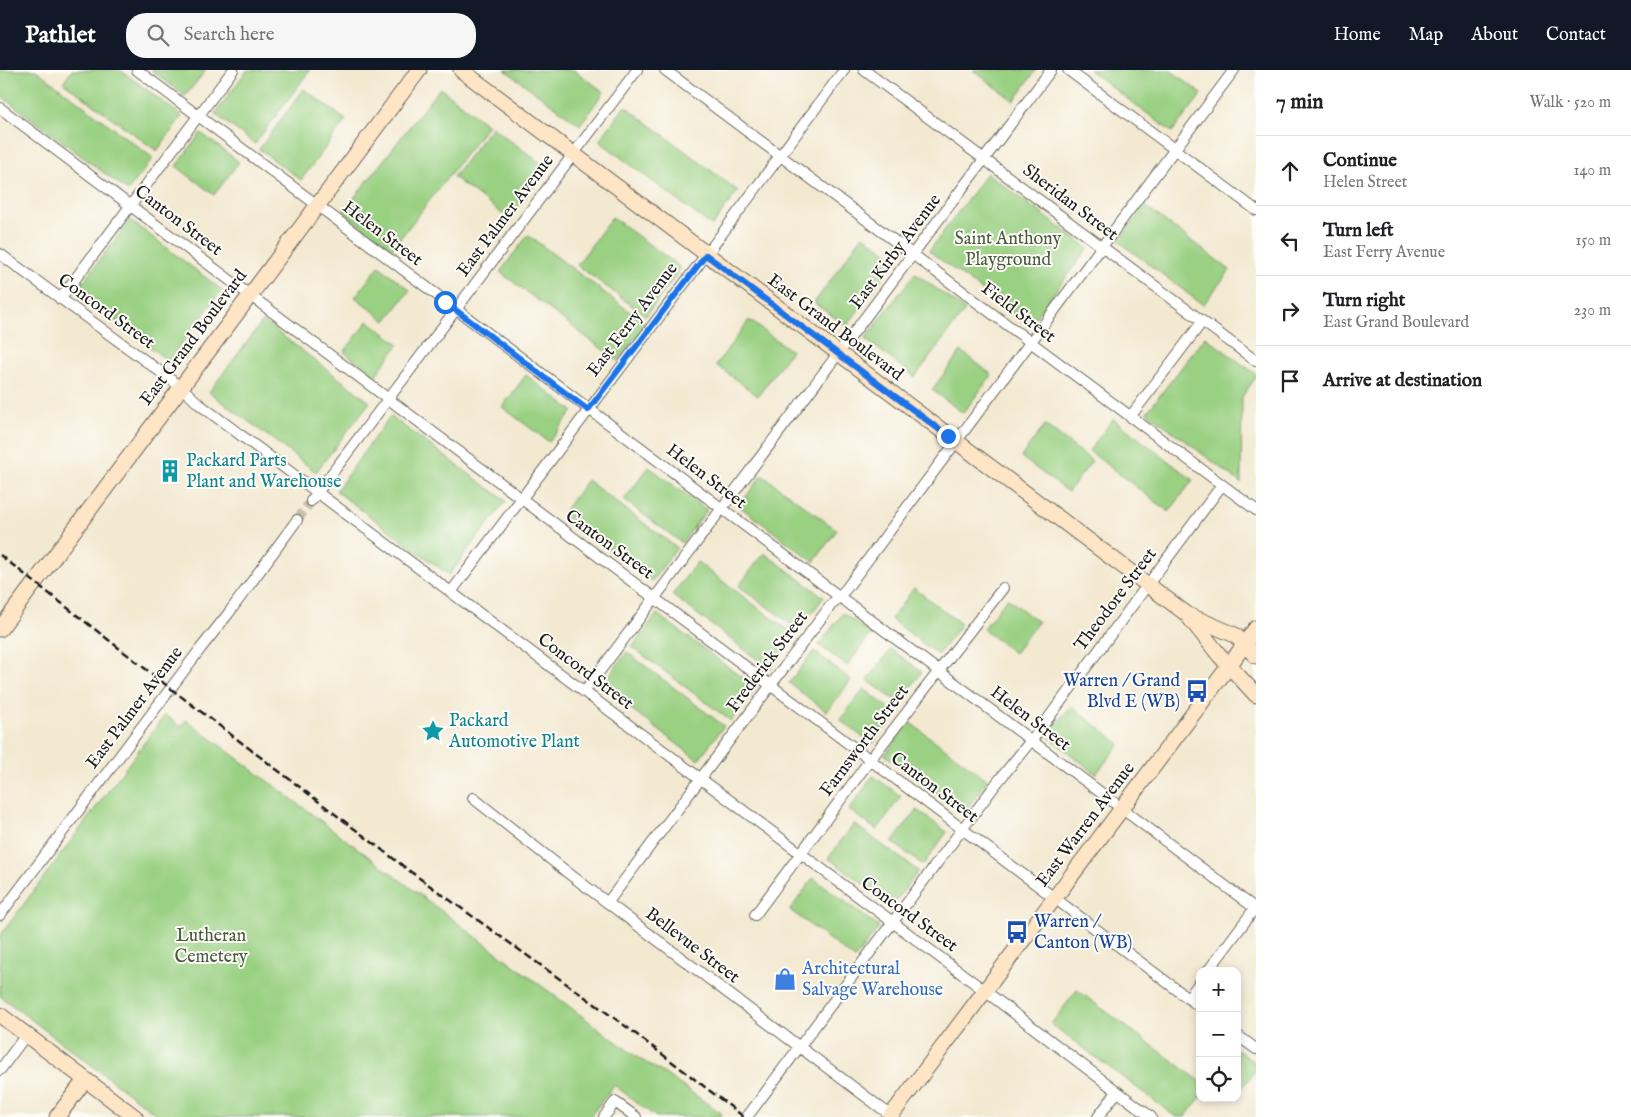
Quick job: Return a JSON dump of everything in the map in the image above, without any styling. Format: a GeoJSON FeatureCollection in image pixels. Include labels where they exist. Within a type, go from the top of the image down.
{"type":"FeatureCollection","features":[{"type":"Feature","properties":{"kind":"main road","name":"East Grand Boulevard"},"geometry":{"type":"LineString","coordinates":[[0,629],[419,70]]}},
{"type":"Feature","properties":{"kind":"main road","name":"East Grand Boulevard"},"geometry":{"type":"LineString","coordinates":[[461,70],[1147,585],[1188,615],[1235,635],[1256,656]]}},
{"type":"Feature","properties":{"kind":"main road","name":"East Grand Boulevard"},"geometry":{"type":"LineString","coordinates":[[1188,615],[1254,693]]}},
{"type":"Feature","properties":{"kind":"main road","name":"East Warren Avenue"},"geometry":{"type":"LineString","coordinates":[[892,1117],[985,990],[1230,666],[1256,628]]}},
{"type":"Feature","properties":{"kind":"main road"},"geometry":{"type":"LineString","coordinates":[[1254,693],[1252,681],[1256,674]]}},
{"type":"Feature","properties":{"kind":"main road"},"geometry":{"type":"LineString","coordinates":[[0,1015],[134,1117]]}},
{"type":"Feature","properties":{"kind":"main road"},"geometry":{"type":"LineString","coordinates":[[57,1117],[85,1080]]}},
{"type":"Feature","properties":{"kind":"street","name":"Helen Street"},"geometry":{"type":"LineString","coordinates":[[137,70],[1256,909]]}},
{"type":"Feature","properties":{"kind":"street"},"geometry":{"type":"LineString","coordinates":[[60,299],[233,70]]}},
{"type":"Feature","properties":{"kind":"street","name":"East Palmer Avenue"},"geometry":{"type":"LineString","coordinates":[[311,501],[637,70]]}},
{"type":"Feature","properties":{"kind":"street","name":"Field Street"},"geometry":{"type":"LineString","coordinates":[[664,70],[1256,510]]}},
{"type":"Feature","properties":{"kind":"street","name":"East Ferry Avenue"},"geometry":{"type":"LineString","coordinates":[[451,592],[844,70]]}},
{"type":"Feature","properties":{"kind":"street","name":"Sheridan Street"},"geometry":{"type":"LineString","coordinates":[[864,70],[1256,362]]}},
{"type":"Feature","properties":{"kind":"street","name":"East Kirby Avenue"},"geometry":{"type":"LineString","coordinates":[[584,692],[1051,70]]}},
{"type":"Feature","properties":{"kind":"street"},"geometry":{"type":"LineString","coordinates":[[1068,70],[1256,210]]}},
{"type":"Feature","properties":{"kind":"street"},"geometry":{"type":"LineString","coordinates":[[1102,247],[1234,70]]}},
{"type":"Feature","properties":{"kind":"street","name":"Canton Street"},"geometry":{"type":"LineString","coordinates":[[0,108],[520,500],[1196,1004]]}},
{"type":"Feature","properties":{"kind":"street","name":"Frederick Street"},"geometry":{"type":"LineString","coordinates":[[608,902],[1102,247]]}},
{"type":"Feature","properties":{"kind":"street","name":"Concord Street"},"geometry":{"type":"LineString","coordinates":[[0,254],[181,387],[199,404],[892,923],[985,990],[1151,1117]]}},
{"type":"Feature","properties":{"kind":"street"},"geometry":{"type":"LineString","coordinates":[[1130,418],[1202,322]]}},
{"type":"Feature","properties":{"kind":"street","name":"Theodore Street"},"geometry":{"type":"LineString","coordinates":[[747,1117],[1222,486]]}},
{"type":"Feature","properties":{"kind":"street","name":"East Palmer Avenue"},"geometry":{"type":"LineString","coordinates":[[0,914],[297,520]]}},
{"type":"Feature","properties":{"kind":"street","name":"Farnsworth Street"},"geometry":{"type":"LineString","coordinates":[[754,915],[870,760],[1003,588]]}},
{"type":"Feature","properties":{"kind":"street","name":"Bellevue Street"},"geometry":{"type":"LineString","coordinates":[[473,798],[892,1117]]}},
{"type":"Feature","properties":{"kind":"street"},"geometry":{"type":"LineString","coordinates":[[1211,967],[1256,909]]}},
{"type":"Feature","properties":{"kind":"street"},"geometry":{"type":"LineString","coordinates":[[1188,998],[1196,987]]}},
{"type":"Feature","properties":{"kind":"street"},"geometry":{"type":"LineString","coordinates":[[0,1070],[26,1035]]}},
{"type":"Feature","properties":{"kind":"street"},"geometry":{"type":"LineString","coordinates":[[1241,1038],[1256,1049]]}},
{"type":"Feature","properties":{"kind":"street"},"geometry":{"type":"LineString","coordinates":[[1098,1117],[1118,1092]]}},
{"type":"Feature","properties":{"kind":"street"},"geometry":{"type":"LineString","coordinates":[[604,1117],[616,1102],[636,1117]]}},
{"type":"Feature","properties":{"kind":"green space"},"geometry":{"type":"Polygon","coordinates":[[[0,70],[36,70],[153,158],[128,191],[0,95],[0,70]]]}},
{"type":"Feature","properties":{"kind":"green space"},"geometry":{"type":"Polygon","coordinates":[[[72,70],[120,70],[182,116],[157,151],[63,82],[72,70]]]}},
{"type":"Feature","properties":{"kind":"green space"},"geometry":{"type":"Polygon","coordinates":[[[151,70],[206,70],[185,96],[151,70]]]}},
{"type":"Feature","properties":{"kind":"green space"},"geometry":{"type":"Polygon","coordinates":[[[247,70],[310,70],[255,144],[215,114],[247,70]]]}},
{"type":"Feature","properties":{"kind":"green space"},"geometry":{"type":"Polygon","coordinates":[[[505,70],[574,70],[604,92],[580,125],[505,70]]]}},
{"type":"Feature","properties":{"kind":"green space"},"geometry":{"type":"Polygon","coordinates":[[[973,70],[1036,70],[1014,101],[973,70]]]}},
{"type":"Feature","properties":{"kind":"green space"},"geometry":{"type":"Polygon","coordinates":[[[1089,70],[1170,70],[1202,94],[1172,132],[1089,70]]]}},
{"type":"Feature","properties":{"kind":"green space"},"geometry":{"type":"Polygon","coordinates":[[[440,88],[488,125],[392,249],[343,212],[440,88]]]}},
{"type":"Feature","properties":{"kind":"green space"},"geometry":{"type":"Polygon","coordinates":[[[304,89],[346,120],[301,180],[259,149],[304,89]]]}},
{"type":"Feature","properties":{"kind":"green space"},"geometry":{"type":"Polygon","coordinates":[[[625,106],[738,191],[712,226],[599,141],[625,106]]]}},
{"type":"Feature","properties":{"kind":"green space"},"geometry":{"type":"Polygon","coordinates":[[[492,127],[547,168],[509,219],[453,177],[492,127]]]}},
{"type":"Feature","properties":{"kind":"green space"},"geometry":{"type":"Polygon","coordinates":[[[201,133],[239,162],[214,195],[176,166],[201,133]]]}},
{"type":"Feature","properties":{"kind":"green space","name":"Saint Anthony Playground"},"geometry":{"type":"Polygon","coordinates":[[[987,173],[1088,248],[1029,326],[929,251],[987,173]]]}},
{"type":"Feature","properties":{"kind":"green space"},"geometry":{"type":"Polygon","coordinates":[[[1145,206],[1230,270],[1203,305],[1118,241],[1145,206]]]}},
{"type":"Feature","properties":{"kind":"green space"},"geometry":{"type":"Polygon","coordinates":[[[612,217],[681,268],[646,316],[577,265],[612,217]]]}},
{"type":"Feature","properties":{"kind":"green space"},"geometry":{"type":"Polygon","coordinates":[[[130,220],[222,290],[168,361],[76,291],[130,220]]]}},
{"type":"Feature","properties":{"kind":"green space"},"geometry":{"type":"Polygon","coordinates":[[[528,235],[646,324],[618,361],[500,272],[528,235]]]}},
{"type":"Feature","properties":{"kind":"green space"},"geometry":{"type":"Polygon","coordinates":[[[863,235],[896,259],[847,326],[814,303],[863,235]]]}},
{"type":"Feature","properties":{"kind":"green space"},"geometry":{"type":"Polygon","coordinates":[[[379,266],[410,290],[386,321],[355,297],[379,266]]]}},
{"type":"Feature","properties":{"kind":"green space"},"geometry":{"type":"Polygon","coordinates":[[[915,273],[965,310],[915,377],[865,339],[915,273]]]}},
{"type":"Feature","properties":{"kind":"green space"},"geometry":{"type":"Polygon","coordinates":[[[749,320],[791,351],[758,396],[716,365],[749,320]]]}},
{"type":"Feature","properties":{"kind":"green space"},"geometry":{"type":"Polygon","coordinates":[[[263,321],[370,402],[316,472],[209,392],[263,321]]]}},
{"type":"Feature","properties":{"kind":"green space"},"geometry":{"type":"Polygon","coordinates":[[[368,321],[399,344],[375,376],[344,352],[368,321]]]}},
{"type":"Feature","properties":{"kind":"green space"},"geometry":{"type":"Polygon","coordinates":[[[1205,337],[1256,374],[1256,377],[1242,397],[1241,483],[1147,412],[1205,337]]]}},
{"type":"Feature","properties":{"kind":"green space"},"geometry":{"type":"Polygon","coordinates":[[[961,351],[992,375],[963,413],[932,390],[961,351]]]}},
{"type":"Feature","properties":{"kind":"green space"},"geometry":{"type":"Polygon","coordinates":[[[526,375],[573,411],[549,442],[502,407],[526,375]]]}},
{"type":"Feature","properties":{"kind":"green space"},"geometry":{"type":"Polygon","coordinates":[[[390,416],[506,501],[449,575],[336,491],[390,416]]]}},
{"type":"Feature","properties":{"kind":"green space"},"geometry":{"type":"Polygon","coordinates":[[[1113,419],[1193,480],[1169,512],[1089,451],[1113,419]]]}},
{"type":"Feature","properties":{"kind":"green space"},"geometry":{"type":"Polygon","coordinates":[[[1045,425],[1092,461],[1068,492],[1021,457],[1045,425]]]}},
{"type":"Feature","properties":{"kind":"green space"},"geometry":{"type":"Polygon","coordinates":[[[649,467],[707,510],[682,543],[624,500],[649,467]]]}},
{"type":"Feature","properties":{"kind":"green space"},"geometry":{"type":"Polygon","coordinates":[[[762,475],[837,530],[814,562],[739,506],[762,475]]]}},
{"type":"Feature","properties":{"kind":"green space"},"geometry":{"type":"Polygon","coordinates":[[[587,480],[677,548],[652,581],[562,514],[587,480]]]}},
{"type":"Feature","properties":{"kind":"green space"},"geometry":{"type":"Polygon","coordinates":[[[764,553],[824,597],[799,630],[739,586],[764,553]]]}},
{"type":"Feature","properties":{"kind":"green space"},"geometry":{"type":"Polygon","coordinates":[[[697,562],[796,636],[770,669],[672,595],[697,562]]]}},
{"type":"Feature","properties":{"kind":"green space"},"geometry":{"type":"Polygon","coordinates":[[[914,588],[961,624],[938,655],[891,619],[914,588]]]}},
{"type":"Feature","properties":{"kind":"green space"},"geometry":{"type":"Polygon","coordinates":[[[1007,598],[1038,622],[1014,653],[983,629],[1007,598]]]}},
{"type":"Feature","properties":{"kind":"green space"},"geometry":{"type":"Polygon","coordinates":[[[843,613],[871,634],[847,666],[819,645],[843,613]]]}},
{"type":"Feature","properties":{"kind":"green space"},"geometry":{"type":"Polygon","coordinates":[[[657,614],[756,688],[731,721],[632,647],[657,614]]]}},
{"type":"Feature","properties":{"kind":"green space"},"geometry":{"type":"Polygon","coordinates":[[[891,649],[922,672],[899,703],[867,680],[891,649]]]}},
{"type":"Feature","properties":{"kind":"green space"},"geometry":{"type":"Polygon","coordinates":[[[814,651],[851,680],[827,712],[789,683],[814,651]]]}},
{"type":"Feature","properties":{"kind":"green space"},"geometry":{"type":"Polygon","coordinates":[[[627,652],[724,726],[698,760],[601,686],[627,652]]]}},
{"type":"Feature","properties":{"kind":"green space"},"geometry":{"type":"Polygon","coordinates":[[[864,689],[895,713],[872,744],[840,720],[864,689]]]}},
{"type":"Feature","properties":{"kind":"green space"},"geometry":{"type":"Polygon","coordinates":[[[1071,706],[1120,744],[1096,774],[1047,736],[1071,706]]]}},
{"type":"Feature","properties":{"kind":"green space","name":"Lutheran Cemetery"},"geometry":{"type":"Polygon","coordinates":[[[165,715],[181,727],[186,720],[638,1058],[662,1072],[722,1114],[719,1117],[656,1117],[614,1085],[590,1117],[160,1117],[0,996],[0,936],[165,715]]]}},
{"type":"Feature","properties":{"kind":"green space"},"geometry":{"type":"Polygon","coordinates":[[[909,722],[988,780],[964,813],[885,755],[909,722]]]}},
{"type":"Feature","properties":{"kind":"green space"},"geometry":{"type":"Polygon","coordinates":[[[873,776],[901,796],[877,830],[849,810],[873,776]]]}},
{"type":"Feature","properties":{"kind":"green space"},"geometry":{"type":"Polygon","coordinates":[[[917,810],[947,832],[923,865],[892,842],[917,810]]]}},
{"type":"Feature","properties":{"kind":"green space"},"geometry":{"type":"Polygon","coordinates":[[[854,824],[918,871],[893,905],[828,858],[854,824]]]}},
{"type":"Feature","properties":{"kind":"green space"},"geometry":{"type":"Polygon","coordinates":[[[813,878],[879,927],[855,959],[790,910],[813,878]]]}},
{"type":"Feature","properties":{"kind":"green space"},"geometry":{"type":"Polygon","coordinates":[[[1077,990],[1196,1078],[1197,1102],[1185,1117],[1176,1117],[1051,1024],[1077,990]]]}},
{"type":"Feature","properties":{"kind":"green space"},"geometry":{"type":"Polygon","coordinates":[[[1241,1052],[1256,1064],[1256,1070],[1241,1089],[1241,1052]]]}},
{"type":"Feature","properties":{"kind":"tunnel"},"geometry":{"type":"LineString","coordinates":[[297,520],[311,501]]}},
{"type":"Feature","properties":{"kind":"railway"},"geometry":{"type":"LineString","coordinates":[[0,555],[411,872],[628,1028],[744,1117]]}},
{"type":"Feature","properties":{"kind":"place","name":"Packard Parts Plant and Warehouse"},"geometry":{"type":"Point","coordinates":[170,471]}},
{"type":"Feature","properties":{"kind":"place","name":"Warren / Grand Blvd E (WB)"},"geometry":{"type":"Point","coordinates":[1197,691]}},
{"type":"Feature","properties":{"kind":"place","name":"Packard Automotive Plant"},"geometry":{"type":"Point","coordinates":[433,731]}},
{"type":"Feature","properties":{"kind":"place","name":"Warren / Canton (WB)"},"geometry":{"type":"Point","coordinates":[1017,932]}},
{"type":"Feature","properties":{"kind":"place","name":"Architectural Salvage Warehouse"},"geometry":{"type":"Point","coordinates":[785,979]}},
{"type":"Feature","properties":{"kind":"route"},"geometry":{"type":"LineString","coordinates":[[445,302],[588,410],[706,255],[948,436]]}}]}
